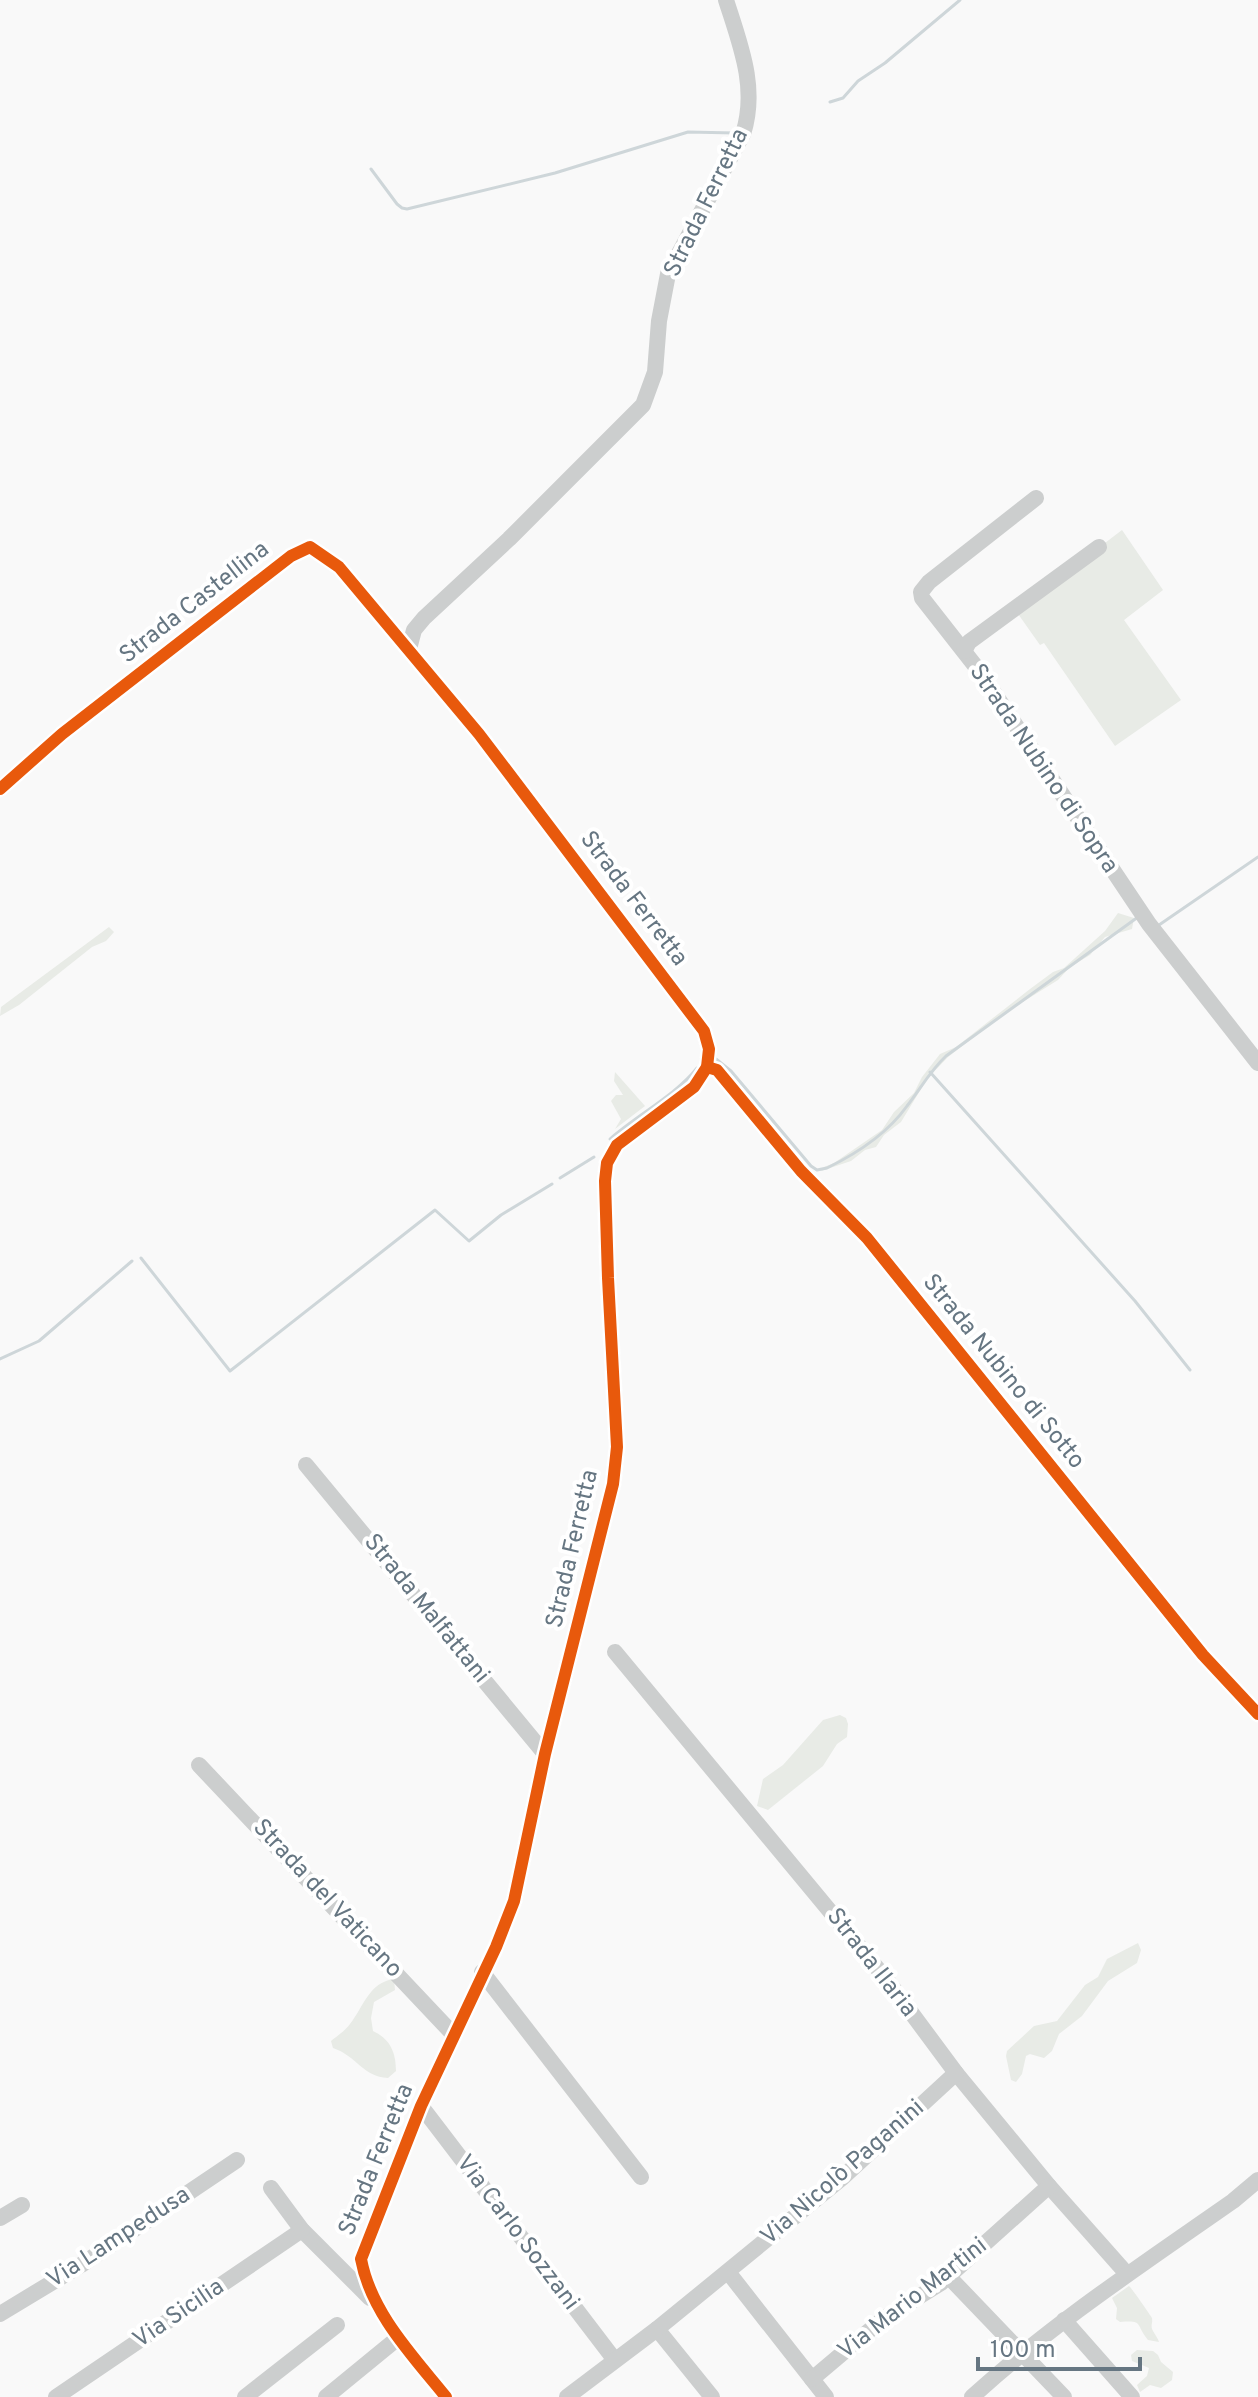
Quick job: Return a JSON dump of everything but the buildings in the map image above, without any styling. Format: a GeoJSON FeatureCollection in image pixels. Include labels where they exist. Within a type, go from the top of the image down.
{"type":"FeatureCollection","features":[{"type":"Feature","properties":{"kind":"street","name":"Strada Ferretta"},"geometry":{"type":"LineString","coordinates":[[414,630],[643,405],[655,372],[659,321],[668,274],[743,134],[748,119],[748,73],[726,0]]}},
{"type":"Feature","properties":{"kind":"street","name":"Strada Nubino di Sopra"},"geometry":{"type":"LineString","coordinates":[[1036,498],[929,582],[921,592],[924,604],[964,651],[1149,924],[1258,1063]]}},
{"type":"Feature","properties":{"kind":"street","name":"Strada Castellina"},"geometry":{"type":"LineString","coordinates":[[0,789],[111,695],[291,556],[310,547],[339,567],[409,649]]}},
{"type":"Feature","properties":{"kind":"street"},"geometry":{"type":"LineString","coordinates":[[964,651],[969,642],[1099,547]]}},
{"type":"Feature","properties":{"kind":"street"},"geometry":{"type":"LineString","coordinates":[[392,629],[404,633],[414,630]]}},
{"type":"Feature","properties":{"kind":"street"},"geometry":{"type":"LineString","coordinates":[[409,649],[414,630]]}},
{"type":"Feature","properties":{"kind":"street","name":"Strada Ferretta"},"geometry":{"type":"LineString","coordinates":[[409,649],[493,752],[704,1031],[709,1049],[707,1067],[694,1087],[617,1145],[607,1163],[616,1459],[610,1495],[545,1754],[514,1901],[421,2106],[361,2259],[365,2281],[377,2304],[398,2338],[446,2397]]}},
{"type":"Feature","properties":{"kind":"street","name":"Strada Nubino di Sotto"},"geometry":{"type":"LineString","coordinates":[[707,1067],[717,1070],[801,1171],[867,1238],[1203,1655],[1258,1714]]}},
{"type":"Feature","properties":{"kind":"street","name":"Strada Malfattani"},"geometry":{"type":"LineString","coordinates":[[306,1465],[545,1754]]}},
{"type":"Feature","properties":{"kind":"street","name":"Strada Ilaria"},"geometry":{"type":"LineString","coordinates":[[615,1652],[887,1980],[956,2073],[1049,2186],[1127,2274]]}},
{"type":"Feature","properties":{"kind":"street","name":"Strada del Vaticano"},"geometry":{"type":"LineString","coordinates":[[199,1765],[453,2034]]}},
{"type":"Feature","properties":{"kind":"street"},"geometry":{"type":"LineString","coordinates":[[482,1972],[641,2177]]}},
{"type":"Feature","properties":{"kind":"street","name":"Via Nicolò Paganini"},"geometry":{"type":"LineString","coordinates":[[578,2394],[614,2359],[657,2329],[842,2178],[956,2073]]}},
{"type":"Feature","properties":{"kind":"street","name":"Via Carlo Sozzani"},"geometry":{"type":"LineString","coordinates":[[421,2106],[614,2359]]}},
{"type":"Feature","properties":{"kind":"street","name":"Via Lampedusa"},"geometry":{"type":"LineString","coordinates":[[0,2314],[81,2265],[237,2160]]}},
{"type":"Feature","properties":{"kind":"street"},"geometry":{"type":"LineString","coordinates":[[972,2397],[1064,2320],[1258,2180]]}},
{"type":"Feature","properties":{"kind":"street","name":"Via Mario Martini"},"geometry":{"type":"LineString","coordinates":[[812,2379],[883,2319],[948,2276],[1049,2186]]}},
{"type":"Feature","properties":{"kind":"street"},"geometry":{"type":"LineString","coordinates":[[271,2188],[302,2230],[377,2304]]}},
{"type":"Feature","properties":{"kind":"street"},"geometry":{"type":"LineString","coordinates":[[0,2218],[22,2205]]}},
{"type":"Feature","properties":{"kind":"street","name":"Via Sicilia"},"geometry":{"type":"LineString","coordinates":[[56,2397],[302,2230]]}},
{"type":"Feature","properties":{"kind":"street"},"geometry":{"type":"LineString","coordinates":[[318,2246],[361,2259]]}},
{"type":"Feature","properties":{"kind":"street"},"geometry":{"type":"LineString","coordinates":[[728,2272],[826,2397]]}},
{"type":"Feature","properties":{"kind":"street"},"geometry":{"type":"LineString","coordinates":[[948,2276],[1064,2397]]}},
{"type":"Feature","properties":{"kind":"street"},"geometry":{"type":"LineString","coordinates":[[1064,2320],[1132,2397]]}},
{"type":"Feature","properties":{"kind":"street"},"geometry":{"type":"LineString","coordinates":[[245,2397],[337,2325]]}},
{"type":"Feature","properties":{"kind":"street"},"geometry":{"type":"LineString","coordinates":[[657,2329],[712,2397]]}},
{"type":"Feature","properties":{"kind":"street"},"geometry":{"type":"LineString","coordinates":[[326,2397],[398,2338]]}},
{"type":"Feature","properties":{"kind":"shaded area"},"geometry":{"type":"Polygon","coordinates":[[[1122,530],[1163,590],[1124,620],[1181,700],[1115,746],[1044,643],[1040,645],[1016,611],[1122,530]]]}},
{"type":"Feature","properties":{"kind":"shaded area"},"geometry":{"type":"Polygon","coordinates":[[[1118,913],[1134,918],[1132,929],[1105,937],[1090,955],[1070,967],[1058,980],[1005,1013],[948,1057],[927,1079],[901,1122],[884,1135],[876,1147],[865,1150],[851,1161],[821,1171],[882,1130],[894,1112],[914,1093],[940,1054],[956,1047],[1053,972],[1064,968],[1105,931],[1118,913]]]}},
{"type":"Feature","properties":{"kind":"shaded area"},"geometry":{"type":"Polygon","coordinates":[[[109,927],[114,932],[106,941],[92,947],[19,1005],[0,1016],[1,1007],[109,927]]]}},
{"type":"Feature","properties":{"kind":"shaded area"},"geometry":{"type":"Polygon","coordinates":[[[615,1072],[645,1106],[615,1129],[621,1119],[611,1101],[616,1095],[623,1095],[614,1081],[615,1072]]]}},
{"type":"Feature","properties":{"kind":"shaded area"},"geometry":{"type":"Polygon","coordinates":[[[840,1715],[846,1718],[848,1724],[847,1737],[837,1744],[823,1766],[768,1810],[757,1806],[763,1779],[783,1765],[823,1720],[840,1715]]]}},
{"type":"Feature","properties":{"kind":"shaded area"},"geometry":{"type":"Polygon","coordinates":[[[1138,1943],[1141,1950],[1137,1963],[1108,1981],[1082,2016],[1059,2034],[1052,2051],[1044,2058],[1030,2054],[1026,2056],[1022,2074],[1016,2082],[1011,2080],[1007,2051],[1034,2026],[1057,2021],[1085,1985],[1098,1977],[1107,1959],[1138,1943]]]}},
{"type":"Feature","properties":{"kind":"shaded area"},"geometry":{"type":"Polygon","coordinates":[[[394,1979],[395,1990],[374,2002],[371,2018],[373,2031],[388,2042],[395,2058],[396,2071],[388,2078],[372,2074],[333,2048],[331,2041],[348,2027],[378,1985],[394,1979]]]}},
{"type":"Feature","properties":{"kind":"shaded area"},"geometry":{"type":"Polygon","coordinates":[[[1129,2286],[1152,2318],[1152,2329],[1159,2342],[1148,2340],[1138,2324],[1116,2319],[1117,2308],[1112,2298],[1129,2286]]]}},
{"type":"Feature","properties":{"kind":"shaded area"},"geometry":{"type":"Polygon","coordinates":[[[1137,2350],[1153,2351],[1158,2355],[1173,2372],[1172,2380],[1161,2388],[1150,2385],[1140,2392],[1137,2385],[1147,2376],[1149,2368],[1132,2361],[1131,2355],[1137,2350]]]}},
{"type":"Feature","properties":{"kind":"waterway"},"geometry":{"type":"LineString","coordinates":[[830,102],[843,98],[858,81],[885,63],[960,0]]}},
{"type":"Feature","properties":{"kind":"waterway"},"geometry":{"type":"LineString","coordinates":[[371,169],[397,204],[407,209],[555,173],[688,132],[735,133]]}},
{"type":"Feature","properties":{"kind":"waterway"},"geometry":{"type":"LineString","coordinates":[[1159,925],[1258,857]]}},
{"type":"Feature","properties":{"kind":"waterway"},"geometry":{"type":"LineString","coordinates":[[716,1059],[731,1071],[811,1166],[817,1170],[827,1168],[881,1134],[946,1056],[1138,917]]}},
{"type":"Feature","properties":{"kind":"waterway"},"geometry":{"type":"LineString","coordinates":[[610,1139],[678,1087],[697,1068]]}},
{"type":"Feature","properties":{"kind":"waterway"},"geometry":{"type":"LineString","coordinates":[[930,1072],[1135,1301],[1190,1370]]}},
{"type":"Feature","properties":{"kind":"waterway"},"geometry":{"type":"LineString","coordinates":[[560,1178],[594,1157]]}},
{"type":"Feature","properties":{"kind":"waterway"},"geometry":{"type":"LineString","coordinates":[[141,1258],[230,1371],[435,1210],[469,1241],[501,1215],[552,1184]]}},
{"type":"Feature","properties":{"kind":"waterway"},"geometry":{"type":"LineString","coordinates":[[0,1359],[39,1341],[132,1261]]}},
{"type":"Feature","properties":{"kind":"cycle path"},"geometry":{"type":"LineString","coordinates":[[0,789],[62,734],[291,556],[310,547],[339,567],[479,734],[704,1031],[709,1049],[707,1067],[694,1087],[617,1145],[607,1163],[608,1278],[617,1447],[613,1484],[545,1754],[514,1901],[496,1947],[421,2106],[361,2259],[366,2279],[384,2316],[407,2350],[446,2397]]}},
{"type":"Feature","properties":{"kind":"cycle path"},"geometry":{"type":"LineString","coordinates":[[707,1067],[717,1070],[801,1171],[867,1238],[1203,1655],[1258,1714]]}}]}
